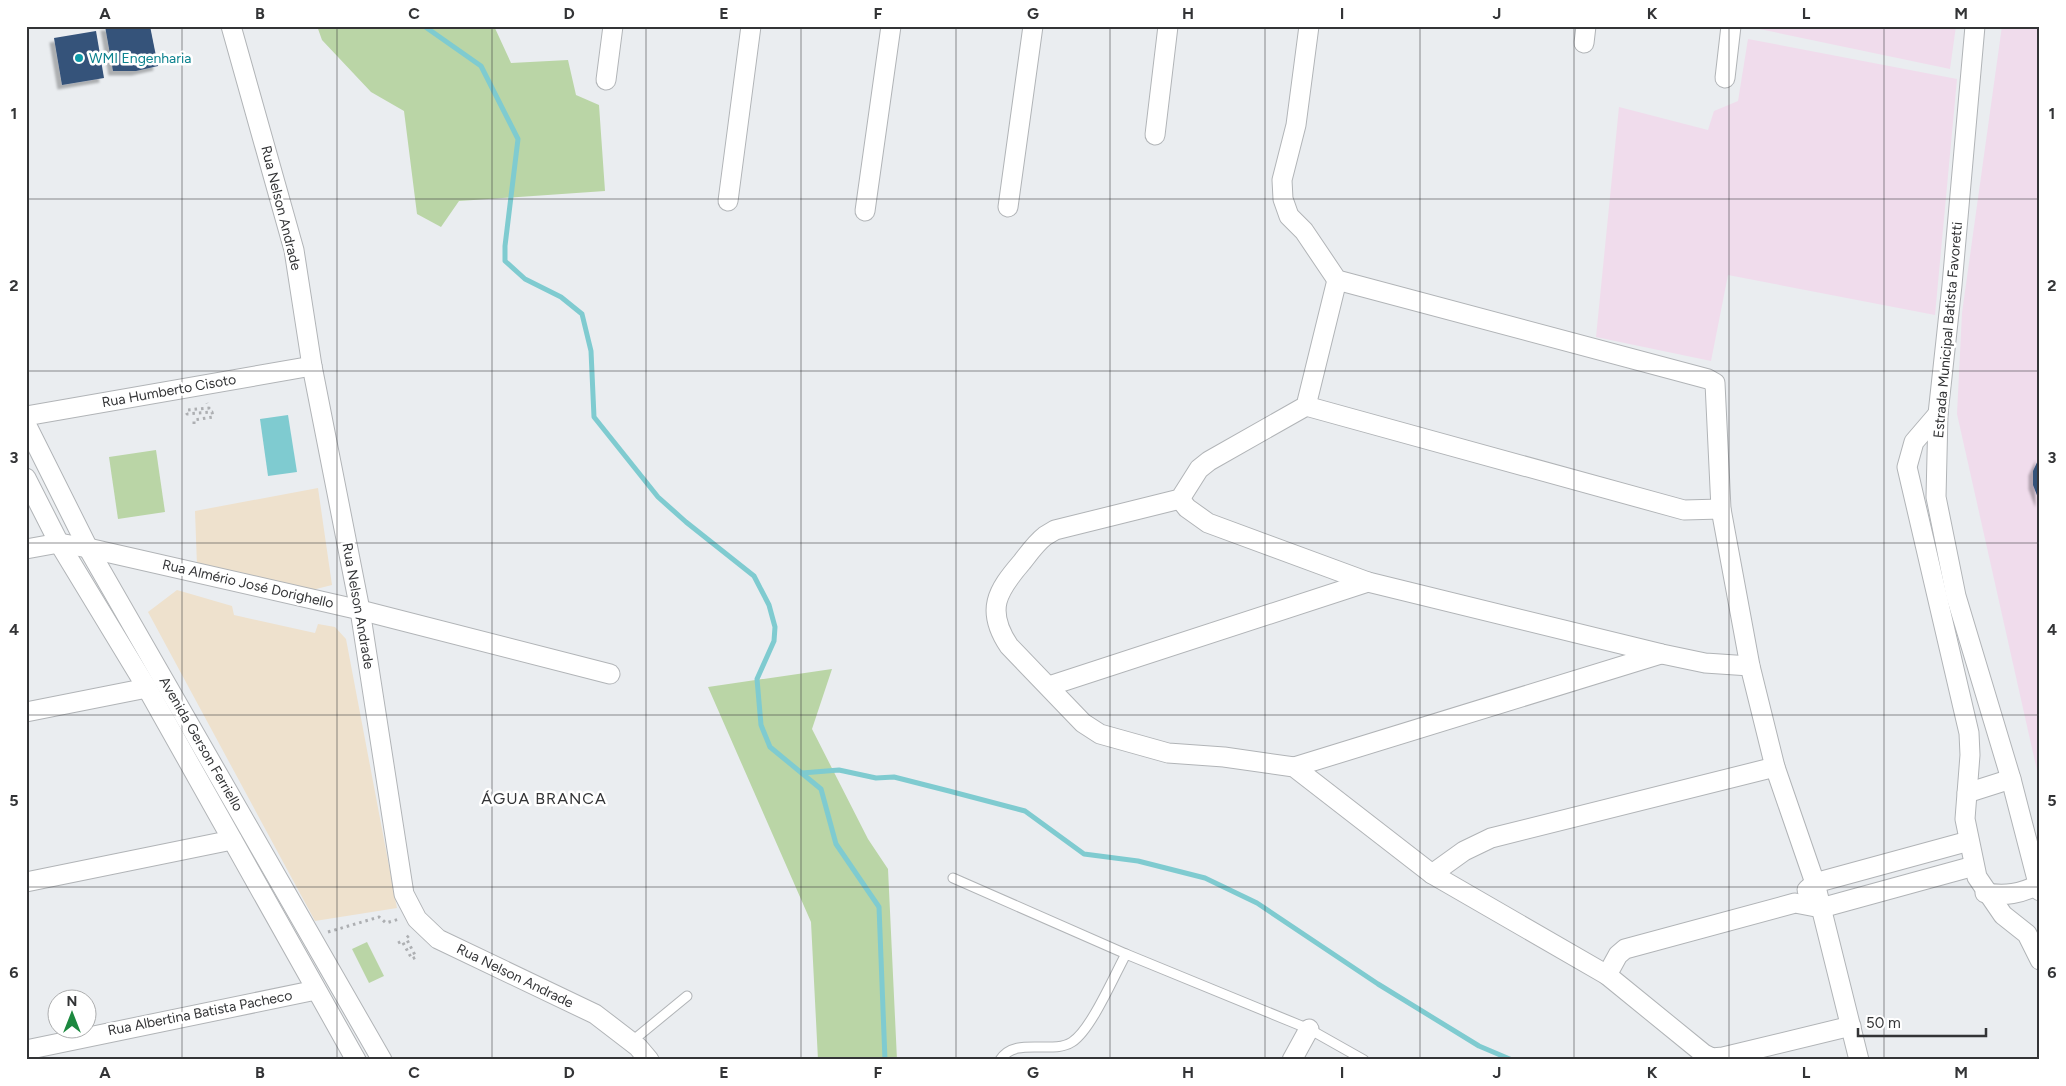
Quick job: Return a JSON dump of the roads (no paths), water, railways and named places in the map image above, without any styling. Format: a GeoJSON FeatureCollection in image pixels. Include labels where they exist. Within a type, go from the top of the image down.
{"type":"FeatureCollection","features":[{"type":"Feature","properties":{"kind":"street","name":"Rua Nelson Andrade"},"geometry":{"type":"LineString","coordinates":[[231,26],[294,250],[312,366],[360,610],[404,894],[418,920],[438,939],[595,1014],[649,1060]]}},
{"type":"Feature","properties":{"kind":"street"},"geometry":{"type":"LineString","coordinates":[[606,80],[613,26]]}},
{"type":"Feature","properties":{"kind":"street"},"geometry":{"type":"LineString","coordinates":[[728,202],[751,26]]}},
{"type":"Feature","properties":{"kind":"street"},"geometry":{"type":"LineString","coordinates":[[865,210],[890,26]]}},
{"type":"Feature","properties":{"kind":"street"},"geometry":{"type":"LineString","coordinates":[[1008,207],[1033,26]]}},
{"type":"Feature","properties":{"kind":"street"},"geometry":{"type":"LineString","coordinates":[[1155,135],[1168,26]]}},
{"type":"Feature","properties":{"kind":"street"},"geometry":{"type":"LineString","coordinates":[[1309,26],[1296,125],[1282,180],[1283,200],[1289,216],[1304,232],[1337,280],[1713,381],[1717,389],[1721,509],[1750,666],[1776,767],[1815,883],[1860,1060]]}},
{"type":"Feature","properties":{"kind":"street"},"geometry":{"type":"LineString","coordinates":[[1724,78],[1731,26]]}},
{"type":"Feature","properties":{"kind":"street","name":"Estrada Municipal Batista Favoretti"},"geometry":{"type":"LineString","coordinates":[[1975,26],[1952,285],[1938,414],[1936,497],[1956,596],[2011,779],[2039,888]]}},
{"type":"Feature","properties":{"kind":"street"},"geometry":{"type":"LineString","coordinates":[[1306,406],[1337,280]]}},
{"type":"Feature","properties":{"kind":"street","name":"Rua Humberto Cisoto"},"geometry":{"type":"LineString","coordinates":[[26,416],[312,366]]}},
{"type":"Feature","properties":{"kind":"street"},"geometry":{"type":"LineString","coordinates":[[1662,654],[1294,767],[1224,757],[1168,753],[1100,734],[1083,723],[1015,653],[1004,638],[996,606],[1001,587],[1049,532],[1180,499],[1199,470],[1209,461],[1306,406],[1684,510],[1721,509]]}},
{"type":"Feature","properties":{"kind":"street"},"geometry":{"type":"LineString","coordinates":[[1938,414],[1914,442],[1907,467],[1970,733],[1965,819],[1977,877],[2003,915],[2027,934],[2040,960]]}},
{"type":"Feature","properties":{"kind":"street","name":"Avenida Gerson Ferriello"},"geometry":{"type":"LineString","coordinates":[[26,424],[88,548],[382,1060]]}},
{"type":"Feature","properties":{"kind":"street","name":"Avenida Gerson Ferriello"},"geometry":{"type":"LineString","coordinates":[[26,478],[59,543],[147,688],[356,1060]]}},
{"type":"Feature","properties":{"kind":"street"},"geometry":{"type":"LineString","coordinates":[[1180,499],[1187,508],[1208,523],[1368,582],[1662,654],[1705,663],[1750,666]]}},
{"type":"Feature","properties":{"kind":"street"},"geometry":{"type":"LineString","coordinates":[[26,549],[59,543]]}},
{"type":"Feature","properties":{"kind":"street","name":"Rua Almério José Dorighello"},"geometry":{"type":"LineString","coordinates":[[59,543],[360,610],[610,674]]}},
{"type":"Feature","properties":{"kind":"street"},"geometry":{"type":"LineString","coordinates":[[1049,686],[1368,582]]}},
{"type":"Feature","properties":{"kind":"street"},"geometry":{"type":"LineString","coordinates":[[26,712],[147,688]]}},
{"type":"Feature","properties":{"kind":"street"},"geometry":{"type":"LineString","coordinates":[[1294,767],[1432,874],[1607,975],[1704,1054],[1712,1058],[1723,1058],[1851,1026]]}},
{"type":"Feature","properties":{"kind":"street"},"geometry":{"type":"LineString","coordinates":[[1432,874],[1464,851],[1490,838],[1776,767]]}},
{"type":"Feature","properties":{"kind":"street"},"geometry":{"type":"LineString","coordinates":[[1967,794],[2011,779]]}},
{"type":"Feature","properties":{"kind":"street"},"geometry":{"type":"LineString","coordinates":[[26,882],[232,840]]}},
{"type":"Feature","properties":{"kind":"street"},"geometry":{"type":"LineString","coordinates":[[1795,903],[1815,883],[1970,841]]}},
{"type":"Feature","properties":{"kind":"street"},"geometry":{"type":"LineString","coordinates":[[1607,975],[1618,955],[1625,948],[1795,903],[1821,908],[1974,866]]}},
{"type":"Feature","properties":{"kind":"street"},"geometry":{"type":"LineString","coordinates":[[1986,892],[2000,895],[2015,894],[2039,888]]}},
{"type":"Feature","properties":{"kind":"street","name":"Rua Albertina Batista Pacheco"},"geometry":{"type":"LineString","coordinates":[[26,1050],[316,990]]}},
{"type":"Feature","properties":{"kind":"street"},"geometry":{"type":"LineString","coordinates":[[1292,1060],[1309,1029]]}},
{"type":"Feature","properties":{"kind":"lane"},"geometry":{"type":"LineString","coordinates":[[953,878],[1126,954],[1309,1029],[1364,1060]]}},
{"type":"Feature","properties":{"kind":"lane"},"geometry":{"type":"LineString","coordinates":[[1000,1060],[1010,1051],[1022,1047],[1060,1047],[1083,1033],[1126,954]]}},
{"type":"Feature","properties":{"kind":"lane"},"geometry":{"type":"LineString","coordinates":[[630,1042],[687,996]]}},
{"type":"Feature","properties":{"kind":"water"},"geometry":{"type":"Polygon","coordinates":[[[288,415],[297,472],[268,476],[260,419],[288,415]]]}},
{"type":"Feature","properties":{"kind":"waterway"},"geometry":{"type":"LineString","coordinates":[[424,26],[481,66],[518,139],[505,246],[505,261],[525,279],[561,297],[582,314],[591,351],[594,417],[658,497],[686,522],[754,576],[769,605],[775,627],[774,641],[757,679],[761,725],[770,747],[821,789],[836,844],[879,907],[885,1060]]}},
{"type":"Feature","properties":{"kind":"waterway"},"geometry":{"type":"LineString","coordinates":[[802,773],[839,770],[876,778],[894,777],[949,791],[1025,811],[1084,854],[1138,861],[1205,878],[1257,903],[1378,984],[1479,1046],[1512,1060]]}},
{"type":"Feature","properties":{"kind":"place","name":"WMI Engenharia"},"geometry":{"type":"Point","coordinates":[79,58]}},
{"type":"Feature","properties":{"kind":"district","name":"ÁGUA BRANCA"},"geometry":{"type":"Point","coordinates":[544,798]}}]}
